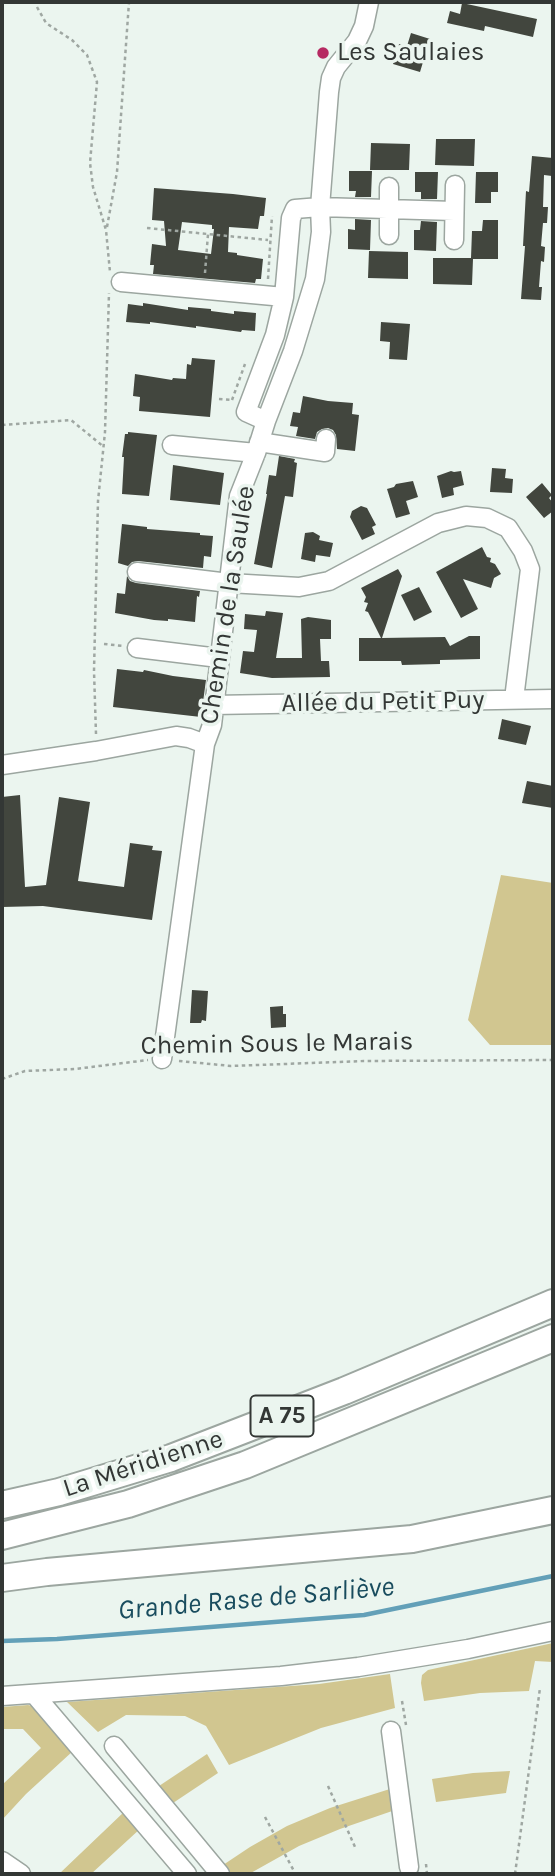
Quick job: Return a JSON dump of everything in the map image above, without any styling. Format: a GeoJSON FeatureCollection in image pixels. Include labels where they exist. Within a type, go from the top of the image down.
{"type":"FeatureCollection","features":[{"type":"Feature","properties":{"kind":"highway","name":"La Méridienne"},"geometry":{"type":"LineString","coordinates":[[2,1505],[59,1492],[171,1458],[344,1391],[553,1303]]}},
{"type":"Feature","properties":{"kind":"highway","name":"La Méridienne"},"geometry":{"type":"LineString","coordinates":[[2,1536],[128,1504],[244,1465],[553,1338]]}},
{"type":"Feature","properties":{"kind":"highway"},"geometry":{"type":"LineString","coordinates":[[2,1578],[412,1539],[553,1510]]}},
{"type":"Feature","properties":{"kind":"street","name":"Chemin de la Saulée"},"geometry":{"type":"LineString","coordinates":[[162,1059],[205,744],[212,724],[239,496],[293,351],[315,279],[321,232],[320,207],[328,92],[336,67],[357,41],[364,26],[369,2]]}},
{"type":"Feature","properties":{"kind":"street"},"geometry":{"type":"LineString","coordinates":[[454,240],[455,185]]}},
{"type":"Feature","properties":{"kind":"street"},"geometry":{"type":"LineString","coordinates":[[389,187],[389,235]]}},
{"type":"Feature","properties":{"kind":"street"},"geometry":{"type":"LineString","coordinates":[[266,421],[246,412],[275,335],[284,297],[291,218],[295,209],[320,207],[454,211]]}},
{"type":"Feature","properties":{"kind":"street"},"geometry":{"type":"LineString","coordinates":[[121,282],[284,297]]}},
{"type":"Feature","properties":{"kind":"street"},"geometry":{"type":"LineString","coordinates":[[172,445],[325,452],[326,439]]}},
{"type":"Feature","properties":{"kind":"street"},"geometry":{"type":"LineString","coordinates":[[137,572],[229,583],[299,587],[329,581],[438,523],[466,516],[487,518],[508,527],[523,551],[530,569],[514,699]]}},
{"type":"Feature","properties":{"kind":"street"},"geometry":{"type":"LineString","coordinates":[[137,648],[219,658]]}},
{"type":"Feature","properties":{"kind":"street","name":"Allée du Petit Puy"},"geometry":{"type":"LineString","coordinates":[[213,705],[553,699]]}},
{"type":"Feature","properties":{"kind":"street"},"geometry":{"type":"LineString","coordinates":[[2,765],[176,736],[205,744]]}},
{"type":"Feature","properties":{"kind":"street"},"geometry":{"type":"LineString","coordinates":[[2,1696],[281,1676],[358,1667],[468,1649],[553,1631]]}},
{"type":"Feature","properties":{"kind":"street"},"geometry":{"type":"LineString","coordinates":[[34,1693],[187,1874]]}},
{"type":"Feature","properties":{"kind":"street"},"geometry":{"type":"LineString","coordinates":[[391,1731],[409,1867]]}},
{"type":"Feature","properties":{"kind":"street"},"geometry":{"type":"LineString","coordinates":[[114,1746],[220,1874]]}},
{"type":"Feature","properties":{"kind":"street"},"geometry":{"type":"LineString","coordinates":[[2,1861],[21,1874]]}},
{"type":"Feature","properties":{"kind":"path"},"geometry":{"type":"LineString","coordinates":[[106,230],[117,172],[129,2]]}},
{"type":"Feature","properties":{"kind":"path"},"geometry":{"type":"LineString","coordinates":[[37,7],[46,23],[72,40],[87,55],[97,82],[90,163],[93,187],[106,230],[110,270],[104,447],[98,514],[94,671],[96,751]]}},
{"type":"Feature","properties":{"kind":"path"},"geometry":{"type":"LineString","coordinates":[[148,228],[289,242]]}},
{"type":"Feature","properties":{"kind":"path"},"geometry":{"type":"LineString","coordinates":[[203,290],[208,234]]}},
{"type":"Feature","properties":{"kind":"path"},"geometry":{"type":"LineString","coordinates":[[2,425],[71,420],[104,447]]}},
{"type":"Feature","properties":{"kind":"path","name":"Chemin Sous le Marais"},"geometry":{"type":"LineString","coordinates":[[2,1079],[25,1071],[75,1069],[162,1059],[231,1066],[364,1061],[553,1060]]}},
{"type":"Feature","properties":{"kind":"path"},"geometry":{"type":"LineString","coordinates":[[515,1874],[540,1688]]}},
{"type":"Feature","properties":{"kind":"path"},"geometry":{"type":"LineString","coordinates":[[328,1786],[355,1847]]}},
{"type":"Feature","properties":{"kind":"path"},"geometry":{"type":"LineString","coordinates":[[265,1817],[295,1873]]}},
{"type":"Feature","properties":{"kind":"shaded area"},"geometry":{"type":"Polygon","coordinates":[[[501,875],[553,883],[553,1045],[490,1045],[468,1020],[501,875]]]}},
{"type":"Feature","properties":{"kind":"shaded area"},"geometry":{"type":"Polygon","coordinates":[[[553,1643],[553,1662],[535,1661],[529,1691],[480,1693],[424,1701],[422,1675],[428,1670],[553,1643]]]}},
{"type":"Feature","properties":{"kind":"shaded area"},"geometry":{"type":"Polygon","coordinates":[[[390,1674],[395,1708],[321,1728],[229,1765],[206,1726],[185,1716],[126,1715],[98,1732],[67,1702],[319,1684],[390,1674]]]}},
{"type":"Feature","properties":{"kind":"shaded area"},"geometry":{"type":"Polygon","coordinates":[[[2,1707],[37,1707],[73,1751],[2,1820],[2,1785],[41,1748],[23,1729],[2,1729],[2,1707]]]}},
{"type":"Feature","properties":{"kind":"shaded area"},"geometry":{"type":"Polygon","coordinates":[[[207,1754],[218,1773],[170,1805],[156,1788],[207,1754]]]}},
{"type":"Feature","properties":{"kind":"shaded area"},"geometry":{"type":"Polygon","coordinates":[[[510,1771],[506,1793],[436,1802],[432,1779],[510,1771]]]}},
{"type":"Feature","properties":{"kind":"shaded area"},"geometry":{"type":"Polygon","coordinates":[[[393,1788],[398,1809],[299,1846],[249,1874],[230,1874],[223,1865],[287,1826],[330,1808],[393,1788]]]}},
{"type":"Feature","properties":{"kind":"shaded area"},"geometry":{"type":"Polygon","coordinates":[[[125,1811],[141,1828],[91,1874],[59,1874],[125,1811]]]}},
{"type":"Feature","properties":{"kind":"building"},"geometry":{"type":"Polygon","coordinates":[[[462,3],[537,19],[533,37],[485,26],[484,31],[447,23],[450,11],[460,14],[462,3]]]}},
{"type":"Feature","properties":{"kind":"building"},"geometry":{"type":"Polygon","coordinates":[[[411,33],[430,39],[420,72],[393,64],[399,44],[407,46],[411,33]]]}},
{"type":"Feature","properties":{"kind":"building"},"geometry":{"type":"Polygon","coordinates":[[[436,139],[475,139],[474,166],[435,165],[436,139]]]}},
{"type":"Feature","properties":{"kind":"building"},"geometry":{"type":"Polygon","coordinates":[[[371,143],[410,144],[409,170],[370,170],[371,143]]]}},
{"type":"Feature","properties":{"kind":"building"},"geometry":{"type":"Polygon","coordinates":[[[532,156],[553,158],[552,176],[544,175],[543,207],[548,207],[541,246],[545,247],[539,287],[542,287],[541,300],[521,299],[526,191],[529,192],[532,156]]]}},
{"type":"Feature","properties":{"kind":"building"},"geometry":{"type":"Polygon","coordinates":[[[349,171],[372,171],[371,197],[355,197],[356,191],[349,191],[349,171]]]}},
{"type":"Feature","properties":{"kind":"building"},"geometry":{"type":"Polygon","coordinates":[[[415,172],[438,172],[437,199],[421,199],[421,192],[415,192],[415,172]]]}},
{"type":"Feature","properties":{"kind":"building"},"geometry":{"type":"Polygon","coordinates":[[[476,172],[498,172],[498,192],[491,192],[491,203],[475,203],[476,172]]]}},
{"type":"Feature","properties":{"kind":"building"},"geometry":{"type":"Polygon","coordinates":[[[154,188],[266,198],[264,216],[260,216],[258,229],[229,227],[228,252],[263,259],[261,279],[256,279],[255,283],[153,274],[154,265],[150,265],[152,244],[166,246],[164,221],[152,220],[154,188]],[[182,222],[178,250],[211,254],[214,229],[212,225],[182,222]]]}},
{"type":"Feature","properties":{"kind":"building"},"geometry":{"type":"Polygon","coordinates":[[[355,219],[371,220],[370,250],[348,249],[348,229],[355,230],[355,219]]]}},
{"type":"Feature","properties":{"kind":"building"},"geometry":{"type":"Polygon","coordinates":[[[483,220],[498,220],[498,259],[473,259],[472,285],[433,284],[433,258],[471,258],[472,231],[482,231],[483,220]]]}},
{"type":"Feature","properties":{"kind":"building"},"geometry":{"type":"Polygon","coordinates":[[[421,221],[437,222],[436,251],[414,250],[414,230],[420,230],[421,221]]]}},
{"type":"Feature","properties":{"kind":"building"},"geometry":{"type":"Polygon","coordinates":[[[369,251],[408,252],[408,279],[368,278],[369,251]]]}},
{"type":"Feature","properties":{"kind":"building"},"geometry":{"type":"Polygon","coordinates":[[[143,303],[188,310],[188,307],[234,314],[234,311],[256,313],[255,331],[126,322],[128,304],[143,306],[143,303]]]}},
{"type":"Feature","properties":{"kind":"building"},"geometry":{"type":"Polygon","coordinates":[[[381,322],[410,324],[407,360],[389,359],[390,342],[380,341],[381,322]]]}},
{"type":"Feature","properties":{"kind":"building"},"geometry":{"type":"Polygon","coordinates":[[[192,358],[215,360],[210,417],[139,411],[140,397],[133,396],[135,374],[172,380],[186,379],[187,364],[191,365],[192,358]]]}},
{"type":"Feature","properties":{"kind":"building"},"geometry":{"type":"Polygon","coordinates":[[[303,396],[353,403],[352,414],[359,415],[355,451],[337,449],[336,435],[328,428],[317,432],[315,439],[296,436],[298,427],[290,426],[293,412],[300,413],[303,396]]]}},
{"type":"Feature","properties":{"kind":"building"},"geometry":{"type":"Polygon","coordinates":[[[125,434],[157,435],[149,496],[122,494],[122,457],[125,434]]]}},
{"type":"Feature","properties":{"kind":"building"},"geometry":{"type":"Polygon","coordinates":[[[279,456],[295,459],[294,462],[297,463],[293,497],[285,496],[272,568],[254,564],[269,475],[276,476],[279,456]]]}},
{"type":"Feature","properties":{"kind":"building"},"geometry":{"type":"Polygon","coordinates":[[[173,465],[224,473],[220,505],[170,500],[173,465]]]}},
{"type":"Feature","properties":{"kind":"building"},"geometry":{"type":"Polygon","coordinates":[[[492,468],[506,469],[505,478],[513,479],[512,493],[490,492],[492,468]]]}},
{"type":"Feature","properties":{"kind":"building"},"geometry":{"type":"Polygon","coordinates":[[[461,471],[464,485],[453,488],[454,495],[442,498],[437,476],[461,471]]]}},
{"type":"Feature","properties":{"kind":"building"},"geometry":{"type":"Polygon","coordinates":[[[413,481],[418,497],[406,501],[410,514],[396,518],[387,489],[396,484],[413,481]]]}},
{"type":"Feature","properties":{"kind":"building"},"geometry":{"type":"Polygon","coordinates":[[[542,483],[552,495],[549,498],[553,503],[553,511],[544,518],[526,497],[542,483]]]}},
{"type":"Feature","properties":{"kind":"building"},"geometry":{"type":"Polygon","coordinates":[[[361,506],[367,508],[376,525],[372,527],[375,534],[362,540],[350,517],[352,511],[361,506]]]}},
{"type":"Feature","properties":{"kind":"building"},"geometry":{"type":"Polygon","coordinates":[[[122,524],[213,536],[211,557],[204,556],[203,568],[138,561],[128,566],[118,563],[122,524]]]}},
{"type":"Feature","properties":{"kind":"building"},"geometry":{"type":"Polygon","coordinates":[[[313,532],[320,536],[319,540],[333,543],[330,557],[316,555],[315,562],[301,559],[305,533],[313,532]]]}},
{"type":"Feature","properties":{"kind":"building"},"geometry":{"type":"Polygon","coordinates":[[[482,547],[501,574],[494,578],[491,588],[463,579],[478,609],[461,618],[436,572],[482,547]]]}},
{"type":"Feature","properties":{"kind":"building"},"geometry":{"type":"Polygon","coordinates":[[[398,569],[402,576],[382,638],[445,637],[450,646],[469,636],[480,636],[480,659],[402,665],[401,661],[359,661],[359,638],[381,638],[365,611],[368,603],[364,602],[366,597],[361,588],[398,569]]]}},
{"type":"Feature","properties":{"kind":"building"},"geometry":{"type":"Polygon","coordinates":[[[127,576],[130,581],[136,583],[200,591],[199,597],[197,596],[195,622],[154,620],[115,613],[117,593],[125,594],[127,576]]]}},
{"type":"Feature","properties":{"kind":"building"},"geometry":{"type":"Polygon","coordinates":[[[419,587],[432,612],[414,621],[401,595],[419,587]]]}},
{"type":"Feature","properties":{"kind":"building"},"geometry":{"type":"Polygon","coordinates":[[[266,611],[283,613],[276,658],[302,658],[301,619],[308,617],[331,620],[331,639],[320,639],[321,661],[329,661],[330,677],[272,678],[240,673],[243,651],[254,652],[257,630],[244,629],[245,614],[265,616],[266,611]]]}},
{"type":"Feature","properties":{"kind":"building"},"geometry":{"type":"Polygon","coordinates":[[[117,669],[144,670],[206,680],[201,717],[113,707],[117,669]]]}},
{"type":"Feature","properties":{"kind":"building"},"geometry":{"type":"Polygon","coordinates":[[[502,719],[531,726],[526,745],[498,739],[502,719]]]}},
{"type":"Feature","properties":{"kind":"building"},"geometry":{"type":"Polygon","coordinates":[[[527,781],[553,786],[553,808],[522,803],[527,781]]]}},
{"type":"Feature","properties":{"kind":"building"},"geometry":{"type":"Polygon","coordinates":[[[20,795],[25,887],[46,885],[59,797],[90,802],[78,881],[124,887],[130,843],[153,846],[152,850],[162,851],[152,920],[43,906],[2,907],[2,797],[20,795]]]}},
{"type":"Feature","properties":{"kind":"building"},"geometry":{"type":"Polygon","coordinates":[[[192,990],[208,991],[206,1021],[202,1020],[201,1023],[190,1023],[192,990]]]}},
{"type":"Feature","properties":{"kind":"building"},"geometry":{"type":"Polygon","coordinates":[[[283,1006],[286,1027],[271,1028],[270,1007],[283,1006]]]}},
{"type":"Feature","properties":{"kind":"waterway","name":"Grande Rase de Sarliève"},"geometry":{"type":"LineString","coordinates":[[2,1641],[364,1615],[553,1576]]}},
{"type":"Feature","properties":{"kind":"place","name":"Les Saulaies"},"geometry":{"type":"Point","coordinates":[323,53]}}]}
